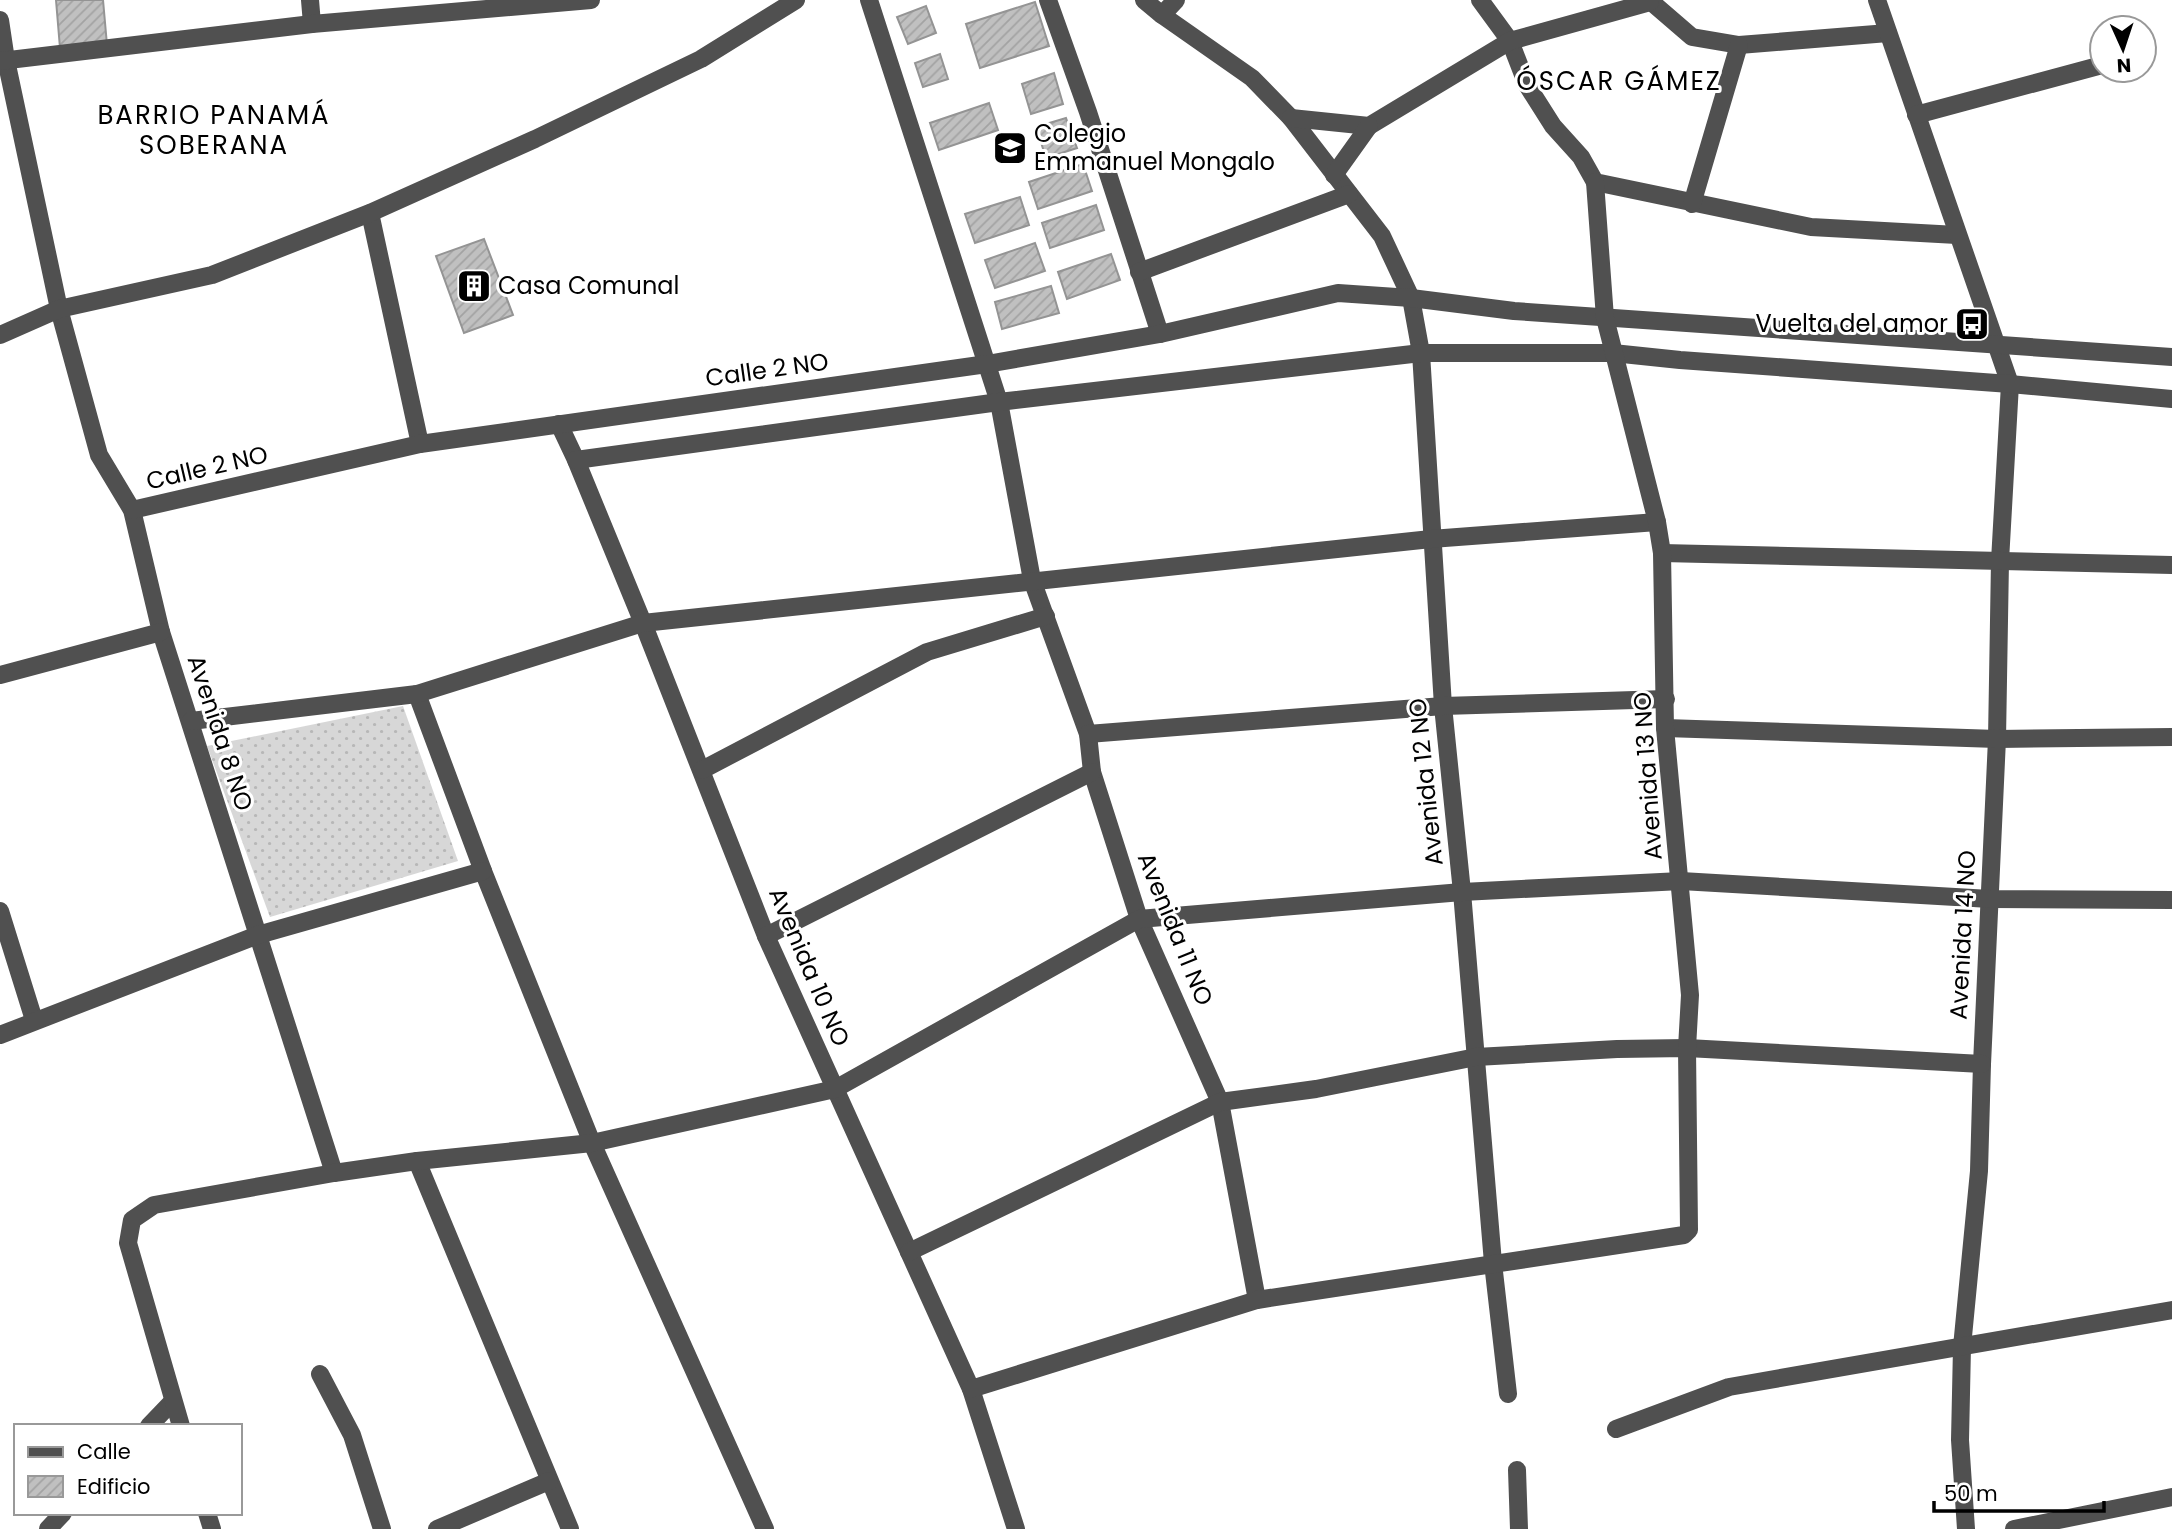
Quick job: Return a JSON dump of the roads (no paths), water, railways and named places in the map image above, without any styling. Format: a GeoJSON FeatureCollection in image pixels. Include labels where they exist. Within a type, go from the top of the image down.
{"type":"FeatureCollection","features":[{"type":"Feature","properties":{"kind":"street"},"geometry":{"type":"LineString","coordinates":[[310,0],[312,24]]}},
{"type":"Feature","properties":{"kind":"street"},"geometry":{"type":"LineString","coordinates":[[3,61],[312,24],[592,0]]}},
{"type":"Feature","properties":{"kind":"street"},"geometry":{"type":"LineString","coordinates":[[0,335],[59,309],[212,275],[370,213],[701,59],[796,0]]}},
{"type":"Feature","properties":{"kind":"street","name":"Avenida 11 NO"},"geometry":{"type":"LineString","coordinates":[[869,0],[999,402],[1032,580],[1088,734],[1092,772],[1139,919],[1220,1102],[1257,1300]]}},
{"type":"Feature","properties":{"kind":"street"},"geometry":{"type":"LineString","coordinates":[[1048,0],[1088,112],[1160,334]]}},
{"type":"Feature","properties":{"kind":"street","name":"Avenida 12 NO"},"geometry":{"type":"LineString","coordinates":[[1144,0],[1252,78],[1291,118],[1382,236],[1411,298],[1422,353],[1443,706],[1462,892],[1493,1263],[1508,1394]]}},
{"type":"Feature","properties":{"kind":"street"},"geometry":{"type":"LineString","coordinates":[[1162,15],[1177,0]]}},
{"type":"Feature","properties":{"kind":"street"},"geometry":{"type":"LineString","coordinates":[[1480,0],[1510,40],[1527,86],[1553,126],[1581,158],[1595,182],[1811,227],[1957,235]]}},
{"type":"Feature","properties":{"kind":"street","name":"Avenida 14 NO"},"geometry":{"type":"LineString","coordinates":[[1877,0],[2010,384],[2000,561],[1997,738],[1979,1171],[1962,1347],[1960,1440],[1966,1529]]}},
{"type":"Feature","properties":{"kind":"street"},"geometry":{"type":"LineString","coordinates":[[1334,175],[1369,126],[1510,40],[1650,1],[1692,37],[1739,45],[1888,33]]}},
{"type":"Feature","properties":{"kind":"street","name":"Avenida 8 NO"},"geometry":{"type":"LineString","coordinates":[[0,20],[3,61],[59,309],[99,455],[132,510],[161,632],[334,1173]]}},
{"type":"Feature","properties":{"kind":"street"},"geometry":{"type":"LineString","coordinates":[[1692,204],[1739,45]]}},
{"type":"Feature","properties":{"kind":"street"},"geometry":{"type":"LineString","coordinates":[[1916,115],[2088,69]]}},
{"type":"Feature","properties":{"kind":"street"},"geometry":{"type":"LineString","coordinates":[[1291,118],[1369,126]]}},
{"type":"Feature","properties":{"kind":"street","name":"Avenida 13 NO"},"geometry":{"type":"LineString","coordinates":[[1493,1263],[1684,1235],[1689,1230],[1690,1223],[1690,995],[1665,728],[1662,554],[1657,522],[1605,318],[1595,182]]}},
{"type":"Feature","properties":{"kind":"street"},"geometry":{"type":"LineString","coordinates":[[1139,272],[1349,194]]}},
{"type":"Feature","properties":{"kind":"street"},"geometry":{"type":"LineString","coordinates":[[370,213],[420,444]]}},
{"type":"Feature","properties":{"kind":"street","name":"Calle 2 NO"},"geometry":{"type":"LineString","coordinates":[[132,510],[420,444],[987,364],[1160,334],[1338,293],[1605,318],[2172,357]]}},
{"type":"Feature","properties":{"kind":"street"},"geometry":{"type":"LineString","coordinates":[[576,460],[999,402],[1422,353],[1614,354],[2172,399]]}},
{"type":"Feature","properties":{"kind":"street","name":"Avenida 10 NO"},"geometry":{"type":"LineString","coordinates":[[559,424],[643,623],[766,936],[971,1389],[1016,1529]]}},
{"type":"Feature","properties":{"kind":"street"},"geometry":{"type":"LineString","coordinates":[[191,721],[417,694],[643,623],[1431,538],[1657,522]]}},
{"type":"Feature","properties":{"kind":"street"},"geometry":{"type":"LineString","coordinates":[[1662,554],[2172,565]]}},
{"type":"Feature","properties":{"kind":"street"},"geometry":{"type":"LineString","coordinates":[[702,770],[927,652],[1046,616]]}},
{"type":"Feature","properties":{"kind":"street"},"geometry":{"type":"LineString","coordinates":[[0,675],[161,632]]}},
{"type":"Feature","properties":{"kind":"street"},"geometry":{"type":"LineString","coordinates":[[417,694],[483,871],[592,1143],[765,1529]]}},
{"type":"Feature","properties":{"kind":"street"},"geometry":{"type":"LineString","coordinates":[[1088,734],[1443,706],[1666,699]]}},
{"type":"Feature","properties":{"kind":"street"},"geometry":{"type":"LineString","coordinates":[[1665,728],[1997,738],[2172,737]]}},
{"type":"Feature","properties":{"kind":"street"},"geometry":{"type":"LineString","coordinates":[[766,936],[1092,772]]}},
{"type":"Feature","properties":{"kind":"street"},"geometry":{"type":"LineString","coordinates":[[0,1035],[258,934],[483,871]]}},
{"type":"Feature","properties":{"kind":"street"},"geometry":{"type":"LineString","coordinates":[[180,1424],[128,1243],[132,1220],[154,1205],[417,1161],[592,1143],[835,1089],[1139,919],[1462,892],[1681,881],[1990,899],[2172,900]]}},
{"type":"Feature","properties":{"kind":"street"},"geometry":{"type":"LineString","coordinates":[[0,912],[34,1020]]}},
{"type":"Feature","properties":{"kind":"street"},"geometry":{"type":"LineString","coordinates":[[909,1252],[1220,1102],[1316,1089],[1476,1057],[1688,1048],[1982,1064]]}},
{"type":"Feature","properties":{"kind":"street"},"geometry":{"type":"LineString","coordinates":[[417,1161],[570,1529]]}},
{"type":"Feature","properties":{"kind":"street"},"geometry":{"type":"LineString","coordinates":[[971,1389],[1257,1300],[1493,1263]]}},
{"type":"Feature","properties":{"kind":"street"},"geometry":{"type":"LineString","coordinates":[[1616,1429],[1729,1387],[2172,1310]]}},
{"type":"Feature","properties":{"kind":"street"},"geometry":{"type":"LineString","coordinates":[[320,1374],[352,1435],[382,1529]]}},
{"type":"Feature","properties":{"kind":"street"},"geometry":{"type":"LineString","coordinates":[[151,1424],[173,1401]]}},
{"type":"Feature","properties":{"kind":"street"},"geometry":{"type":"LineString","coordinates":[[1517,1470],[1519,1529]]}},
{"type":"Feature","properties":{"kind":"street"},"geometry":{"type":"LineString","coordinates":[[438,1529],[549,1481]]}},
{"type":"Feature","properties":{"kind":"street"},"geometry":{"type":"LineString","coordinates":[[2014,1529],[2172,1497]]}},
{"type":"Feature","properties":{"kind":"street"},"geometry":{"type":"LineString","coordinates":[[48,1529],[61,1515]]}},
{"type":"Feature","properties":{"kind":"place","name":"Colegio Emmanuel Mongalo"},"geometry":{"type":"Point","coordinates":[1010,148]}},
{"type":"Feature","properties":{"kind":"place","name":"Casa Comunal"},"geometry":{"type":"Point","coordinates":[474,286]}},
{"type":"Feature","properties":{"kind":"place","name":"Vuelta del amor"},"geometry":{"type":"Point","coordinates":[1972,324]}},
{"type":"Feature","properties":{"kind":"district","name":"ÓSCAR GÁMEZ"},"geometry":{"type":"Point","coordinates":[1619,81]}},
{"type":"Feature","properties":{"kind":"district","name":"BARRIO PANAMÁ SOBERANA"},"geometry":{"type":"Point","coordinates":[214,130]}}]}
